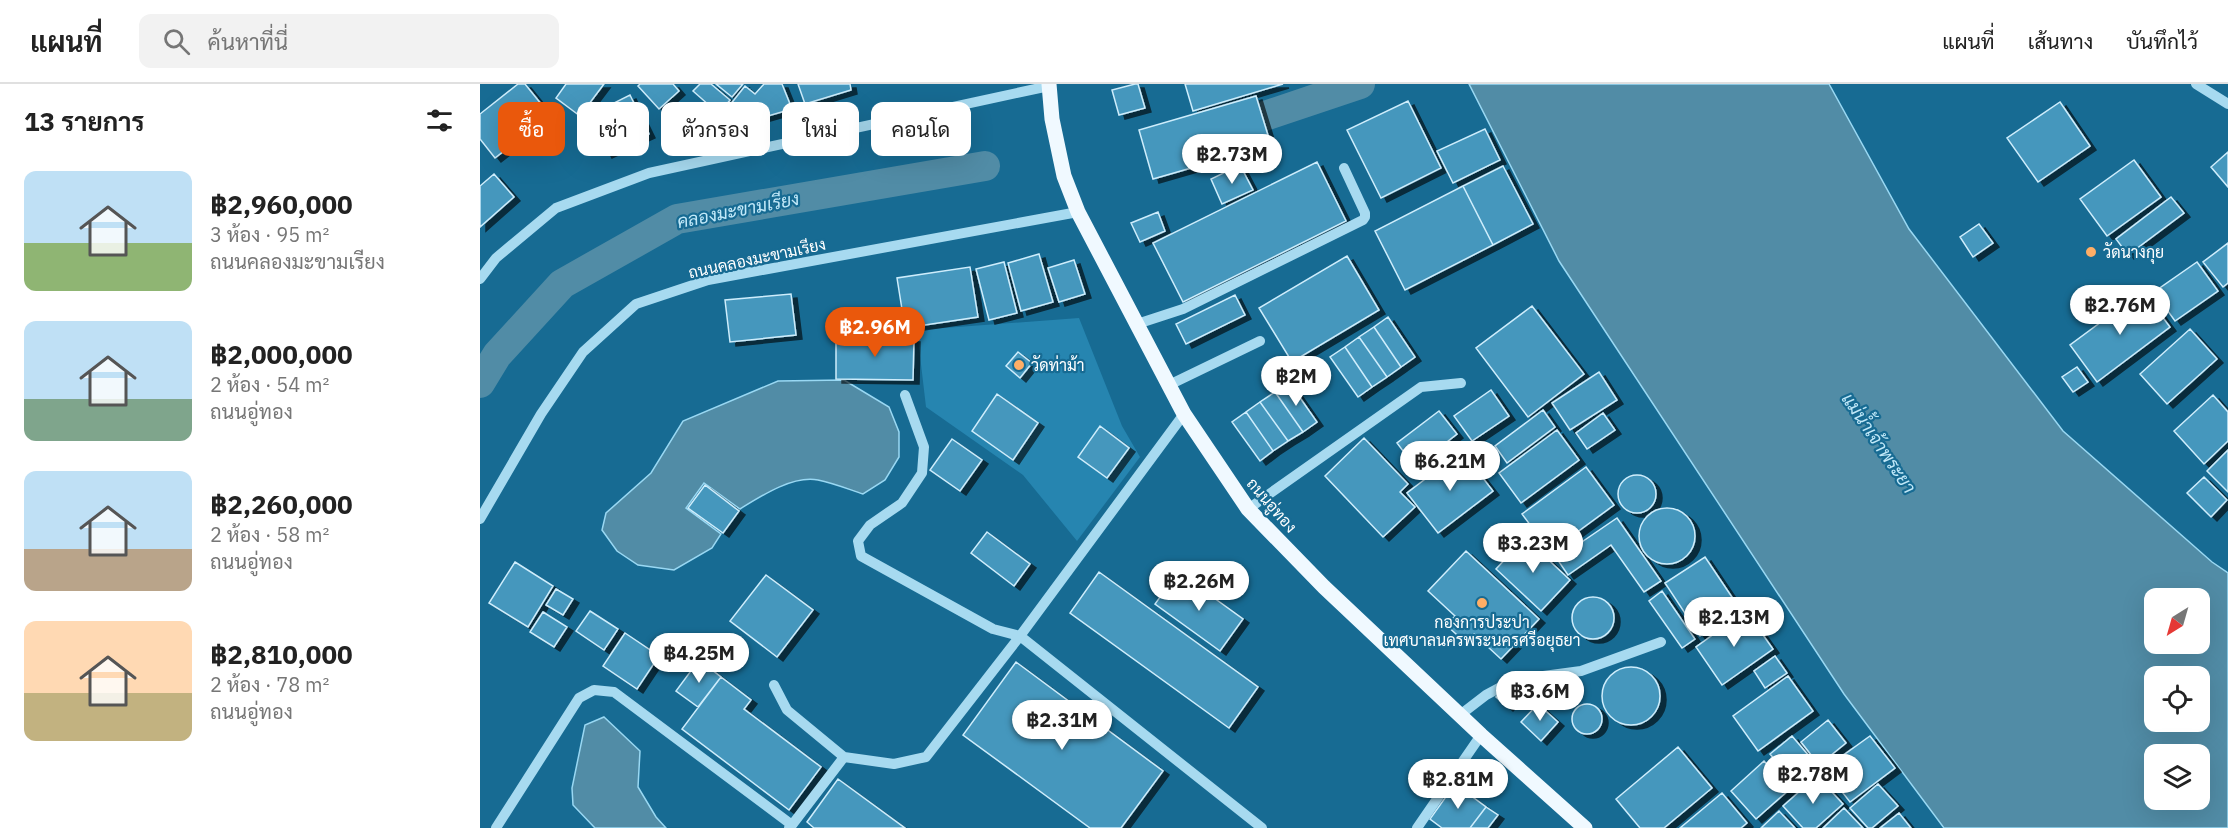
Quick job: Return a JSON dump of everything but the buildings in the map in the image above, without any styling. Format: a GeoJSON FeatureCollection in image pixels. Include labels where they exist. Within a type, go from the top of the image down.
{"type":"FeatureCollection","features":[{"type":"Feature","properties":{"kind":"main road","name":"ถนนอู่ทอง"},"geometry":{"type":"LineString","coordinates":[[1049,85],[1052,119],[1064,176],[1078,212],[1184,414],[1248,508],[1324,587],[1481,735],[1584,828]]}},
{"type":"Feature","properties":{"kind":"street"},"geometry":{"type":"LineString","coordinates":[[2196,84],[2228,104]]}},
{"type":"Feature","properties":{"kind":"street"},"geometry":{"type":"LineString","coordinates":[[480,279],[496,258],[556,208],[649,173],[1049,85]]}},
{"type":"Feature","properties":{"kind":"street"},"geometry":{"type":"LineString","coordinates":[[1137,324],[1183,309],[1363,220],[1365,213],[1344,168]]}},
{"type":"Feature","properties":{"kind":"street","name":"ถนนคลองมะขามเรียง"},"geometry":{"type":"LineString","coordinates":[[480,519],[541,414],[584,352],[636,304],[708,280],[1078,212]]}},
{"type":"Feature","properties":{"kind":"street"},"geometry":{"type":"LineString","coordinates":[[1169,385],[1260,341]]}},
{"type":"Feature","properties":{"kind":"street"},"geometry":{"type":"LineString","coordinates":[[1248,508],[1420,387],[1461,383]]}},
{"type":"Feature","properties":{"kind":"street"},"geometry":{"type":"LineString","coordinates":[[905,396],[924,447],[922,473],[902,503],[870,525],[858,541],[861,556],[993,629],[1020,636],[1262,828]]}},
{"type":"Feature","properties":{"kind":"street"},"geometry":{"type":"LineString","coordinates":[[774,685],[788,710],[844,757],[894,764],[926,757],[1020,636],[1184,414]]}},
{"type":"Feature","properties":{"kind":"street"},"geometry":{"type":"LineString","coordinates":[[1460,715],[1486,694],[1514,680],[1581,671],[1661,642]]}},
{"type":"Feature","properties":{"kind":"street"},"geometry":{"type":"LineString","coordinates":[[496,828],[579,698],[594,690],[614,692],[790,826],[844,757]]}},
{"type":"Feature","properties":{"kind":"street"},"geometry":{"type":"LineString","coordinates":[[1417,828],[1481,735]]}},
{"type":"Feature","properties":{"kind":"shaded area"},"geometry":{"type":"Polygon","coordinates":[[[1079,318],[1122,426],[1140,457],[1077,541],[1023,475],[926,407],[917,330],[1079,318]]]}},
{"type":"Feature","properties":{"kind":"water","name":"แม่น้ำเจ้าพระยา"},"geometry":{"type":"Polygon","coordinates":[[[1469,84],[1829,84],[1909,229],[2063,431],[2212,562],[2228,573],[2228,828],[1944,828],[1844,694],[1559,261],[1469,84]]]}},
{"type":"Feature","properties":{"kind":"water"},"geometry":{"type":"Polygon","coordinates":[[[844,380],[889,407],[899,432],[899,457],[885,480],[863,494],[808,479],[778,488],[740,509],[704,483],[686,508],[721,534],[712,548],[674,570],[638,565],[617,551],[602,530],[606,513],[651,473],[683,421],[778,381],[844,380]]]}},
{"type":"Feature","properties":{"kind":"water"},"geometry":{"type":"Polygon","coordinates":[[[604,717],[640,751],[638,787],[656,817],[666,828],[595,828],[573,805],[572,788],[585,725],[604,717]]]}},
{"type":"Feature","properties":{"kind":"waterway","name":"คลองมะขามเรียง"},"geometry":{"type":"LineString","coordinates":[[1223,130],[1360,84]]}},
{"type":"Feature","properties":{"kind":"waterway","name":"คลองมะขามเรียง"},"geometry":{"type":"LineString","coordinates":[[480,383],[497,355],[562,284],[677,219],[985,166]]}},
{"type":"Feature","properties":{"kind":"place","name":"วัดนางกุย"},"geometry":{"type":"Point","coordinates":[2091,252]}},
{"type":"Feature","properties":{"kind":"place","name":"วัดท่าม้า"},"geometry":{"type":"Point","coordinates":[1019,365]}},
{"type":"Feature","properties":{"kind":"place","name":"กองการประปา เทศบาลนครพระนครศรีอยุธยา"},"geometry":{"type":"Point","coordinates":[1482,603]}}]}
